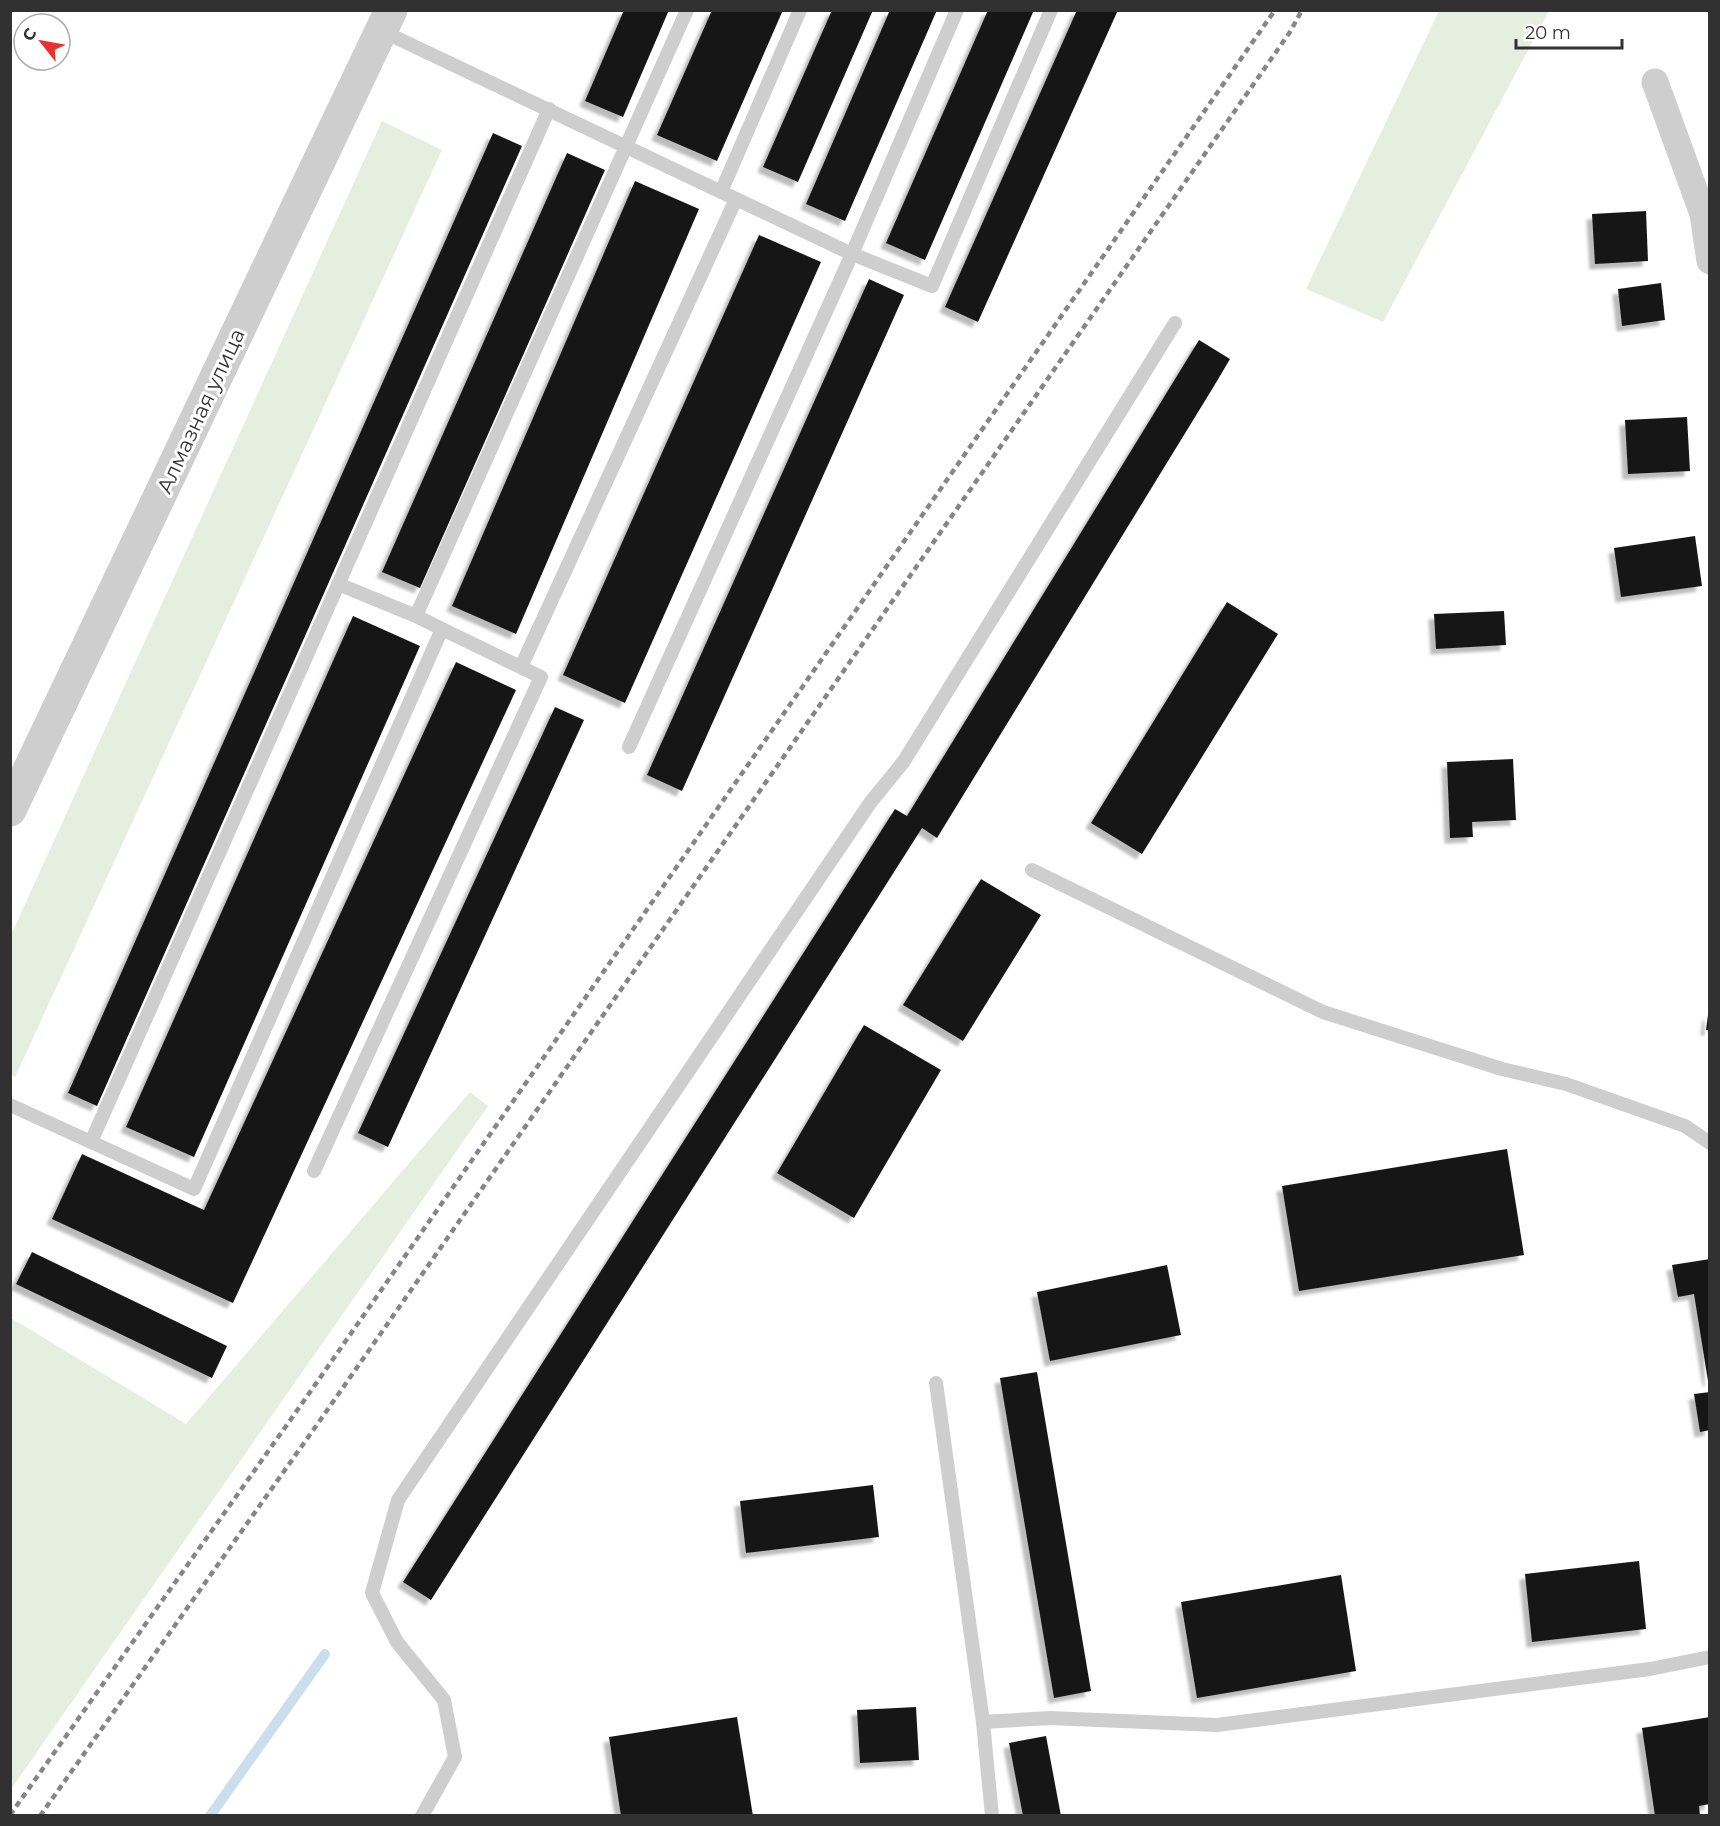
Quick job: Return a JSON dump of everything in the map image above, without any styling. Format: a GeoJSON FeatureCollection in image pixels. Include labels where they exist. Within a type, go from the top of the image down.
{"type":"FeatureCollection","features":[{"type":"Feature","properties":{"kind":"street","name":"Алмазная улица"},"geometry":{"type":"LineString","coordinates":[[10,810],[387,21]]}},
{"type":"Feature","properties":{"kind":"street"},"geometry":{"type":"LineString","coordinates":[[1655,82],[1703,214],[1710,261]]}},
{"type":"Feature","properties":{"kind":"lane"},"geometry":{"type":"LineString","coordinates":[[416,616],[687,10]]}},
{"type":"Feature","properties":{"kind":"lane"},"geometry":{"type":"LineString","coordinates":[[720,192],[800,10]]}},
{"type":"Feature","properties":{"kind":"lane"},"geometry":{"type":"LineString","coordinates":[[629,747],[852,254],[957,10]]}},
{"type":"Feature","properties":{"kind":"lane"},"geometry":{"type":"LineString","coordinates":[[387,21],[549,110],[852,254],[932,286],[1051,10]]}},
{"type":"Feature","properties":{"kind":"lane"},"geometry":{"type":"LineString","coordinates":[[91,1142],[549,110]]}},
{"type":"Feature","properties":{"kind":"lane"},"geometry":{"type":"LineString","coordinates":[[521,667],[736,199]]}},
{"type":"Feature","properties":{"kind":"lane"},"geometry":{"type":"LineString","coordinates":[[422,1815],[455,1757],[444,1700],[398,1642],[372,1593],[399,1500],[870,803],[904,761],[1175,323]]}},
{"type":"Feature","properties":{"kind":"lane"},"geometry":{"type":"LineString","coordinates":[[314,1171],[541,676],[416,616],[338,584]]}},
{"type":"Feature","properties":{"kind":"lane"},"geometry":{"type":"LineString","coordinates":[[10,1105],[194,1189],[442,629]]}},
{"type":"Feature","properties":{"kind":"lane"},"geometry":{"type":"LineString","coordinates":[[1032,870],[1323,1012],[1502,1069],[1566,1084],[1685,1126],[1710,1143]]}},
{"type":"Feature","properties":{"kind":"lane"},"geometry":{"type":"LineString","coordinates":[[936,1383],[983,1722],[992,1815]]}},
{"type":"Feature","properties":{"kind":"lane"},"geometry":{"type":"LineString","coordinates":[[983,1722],[1050,1718],[1217,1725],[1650,1669],[1710,1657]]}},
{"type":"Feature","properties":{"kind":"green space"},"geometry":{"type":"Polygon","coordinates":[[[1439,11],[1549,11],[1383,322],[1306,289],[1439,11]]]}},
{"type":"Feature","properties":{"kind":"green space"},"geometry":{"type":"Polygon","coordinates":[[[382,121],[442,150],[15,1077],[10,1074],[11,935],[382,121]]]}},
{"type":"Feature","properties":{"kind":"green space"},"geometry":{"type":"Polygon","coordinates":[[[470,1092],[488,1106],[11,1789],[11,1318],[186,1424],[470,1092]]]}},
{"type":"Feature","properties":{"kind":"building"},"geometry":{"type":"Polygon","coordinates":[[[624,10],[669,10],[623,117],[585,101],[624,10]]]}},
{"type":"Feature","properties":{"kind":"building"},"geometry":{"type":"Polygon","coordinates":[[[712,10],[783,10],[717,161],[657,135],[712,10]]]}},
{"type":"Feature","properties":{"kind":"building"},"geometry":{"type":"Polygon","coordinates":[[[832,10],[873,10],[798,182],[763,167],[832,10]]]}},
{"type":"Feature","properties":{"kind":"building"},"geometry":{"type":"Polygon","coordinates":[[[890,10],[937,10],[845,221],[806,204],[890,10]]]}},
{"type":"Feature","properties":{"kind":"building"},"geometry":{"type":"Polygon","coordinates":[[[988,10],[1034,10],[925,260],[886,243],[988,10]]]}},
{"type":"Feature","properties":{"kind":"building"},"geometry":{"type":"Polygon","coordinates":[[[1077,10],[1118,10],[978,322],[945,307],[1077,10]]]}},
{"type":"Feature","properties":{"kind":"building"},"geometry":{"type":"Polygon","coordinates":[[[493,133],[522,146],[97,1106],[68,1093],[493,133]]]}},
{"type":"Feature","properties":{"kind":"building"},"geometry":{"type":"Polygon","coordinates":[[[567,153],[605,170],[420,588],[382,572],[567,153]]]}},
{"type":"Feature","properties":{"kind":"building"},"geometry":{"type":"Polygon","coordinates":[[[635,181],[699,209],[516,634],[452,606],[635,181]]]}},
{"type":"Feature","properties":{"kind":"building"},"geometry":{"type":"Polygon","coordinates":[[[1646,211],[1648,261],[1595,264],[1592,214],[1646,211]]]}},
{"type":"Feature","properties":{"kind":"building"},"geometry":{"type":"Polygon","coordinates":[[[759,235],[821,262],[625,703],[563,675],[759,235]]]}},
{"type":"Feature","properties":{"kind":"building"},"geometry":{"type":"Polygon","coordinates":[[[869,279],[904,295],[682,791],[647,775],[869,279]]]}},
{"type":"Feature","properties":{"kind":"building"},"geometry":{"type":"Polygon","coordinates":[[[1661,283],[1665,320],[1622,326],[1618,289],[1661,283]]]}},
{"type":"Feature","properties":{"kind":"building"},"geometry":{"type":"Polygon","coordinates":[[[1199,340],[1230,359],[1214,386],[937,838],[922,828],[431,1600],[403,1582],[895,809],[907,816],[1199,340]]]}},
{"type":"Feature","properties":{"kind":"building"},"geometry":{"type":"Polygon","coordinates":[[[1687,417],[1690,471],[1628,474],[1625,420],[1687,417]]]}},
{"type":"Feature","properties":{"kind":"building"},"geometry":{"type":"Polygon","coordinates":[[[1695,536],[1702,586],[1621,597],[1614,548],[1695,536]]]}},
{"type":"Feature","properties":{"kind":"building"},"geometry":{"type":"Polygon","coordinates":[[[1227,602],[1278,634],[1142,854],[1091,823],[1227,602]]]}},
{"type":"Feature","properties":{"kind":"building"},"geometry":{"type":"Polygon","coordinates":[[[1504,611],[1506,645],[1436,649],[1434,614],[1504,611]]]}},
{"type":"Feature","properties":{"kind":"building"},"geometry":{"type":"Polygon","coordinates":[[[353,616],[420,646],[194,1157],[126,1127],[353,616]]]}},
{"type":"Feature","properties":{"kind":"building"},"geometry":{"type":"Polygon","coordinates":[[[456,662],[516,690],[233,1303],[52,1219],[82,1154],[204,1210],[456,662]]]}},
{"type":"Feature","properties":{"kind":"building"},"geometry":{"type":"Polygon","coordinates":[[[555,707],[584,720],[388,1147],[358,1133],[555,707]]]}},
{"type":"Feature","properties":{"kind":"building"},"geometry":{"type":"Polygon","coordinates":[[[1513,759],[1516,820],[1472,822],[1473,837],[1450,838],[1447,762],[1513,759]]]}},
{"type":"Feature","properties":{"kind":"building"},"geometry":{"type":"Polygon","coordinates":[[[981,879],[1041,915],[963,1041],[903,1005],[981,879]]]}},
{"type":"Feature","properties":{"kind":"building"},"geometry":{"type":"Polygon","coordinates":[[[1708,1015],[1710,1015],[1710,1030],[1706,1030],[1708,1015]]]}},
{"type":"Feature","properties":{"kind":"building"},"geometry":{"type":"Polygon","coordinates":[[[864,1025],[941,1070],[854,1218],[777,1173],[864,1025]]]}},
{"type":"Feature","properties":{"kind":"building"},"geometry":{"type":"Polygon","coordinates":[[[1507,1149],[1524,1255],[1299,1291],[1282,1186],[1507,1149]]]}},
{"type":"Feature","properties":{"kind":"building"},"geometry":{"type":"Polygon","coordinates":[[[32,1252],[227,1346],[212,1378],[16,1284],[32,1252]]]}},
{"type":"Feature","properties":{"kind":"building"},"geometry":{"type":"Polygon","coordinates":[[[1710,1259],[1710,1381],[1708,1381],[1694,1294],[1678,1297],[1672,1265],[1710,1259]]]}},
{"type":"Feature","properties":{"kind":"building"},"geometry":{"type":"Polygon","coordinates":[[[1167,1265],[1181,1335],[1050,1361],[1037,1292],[1167,1265]]]}},
{"type":"Feature","properties":{"kind":"building"},"geometry":{"type":"Polygon","coordinates":[[[1037,1372],[1091,1691],[1054,1698],[1000,1378],[1037,1372]]]}},
{"type":"Feature","properties":{"kind":"building"},"geometry":{"type":"Polygon","coordinates":[[[1710,1392],[1710,1430],[1700,1432],[1694,1394],[1710,1392]]]}},
{"type":"Feature","properties":{"kind":"building"},"geometry":{"type":"Polygon","coordinates":[[[873,1485],[879,1537],[746,1553],[740,1501],[873,1485]]]}},
{"type":"Feature","properties":{"kind":"building"},"geometry":{"type":"Polygon","coordinates":[[[1639,1561],[1646,1629],[1532,1642],[1525,1574],[1639,1561]]]}},
{"type":"Feature","properties":{"kind":"building"},"geometry":{"type":"Polygon","coordinates":[[[1341,1575],[1356,1671],[1197,1698],[1181,1602],[1341,1575]]]}},
{"type":"Feature","properties":{"kind":"building"},"geometry":{"type":"Polygon","coordinates":[[[916,1707],[919,1760],[860,1763],[857,1710],[916,1707]]]}},
{"type":"Feature","properties":{"kind":"building"},"geometry":{"type":"Polygon","coordinates":[[[737,1717],[753,1816],[621,1816],[609,1737],[737,1717]]]}},
{"type":"Feature","properties":{"kind":"building"},"geometry":{"type":"Polygon","coordinates":[[[1710,1717],[1710,1804],[1699,1806],[1700,1816],[1655,1816],[1642,1728],[1710,1717]]]}},
{"type":"Feature","properties":{"kind":"building"},"geometry":{"type":"Polygon","coordinates":[[[1046,1736],[1061,1816],[1023,1816],[1009,1743],[1046,1736]]]}},
{"type":"Feature","properties":{"kind":"waterway"},"geometry":{"type":"LineString","coordinates":[[210,1816],[325,1654]]}},
{"type":"Feature","properties":{"kind":"railway"},"geometry":{"type":"LineString","coordinates":[[10,1815],[301,1405],[1275,10]]}},
{"type":"Feature","properties":{"kind":"railway"},"geometry":{"type":"LineString","coordinates":[[40,1816],[321,1419],[1290,32],[1302,10]]}}]}
